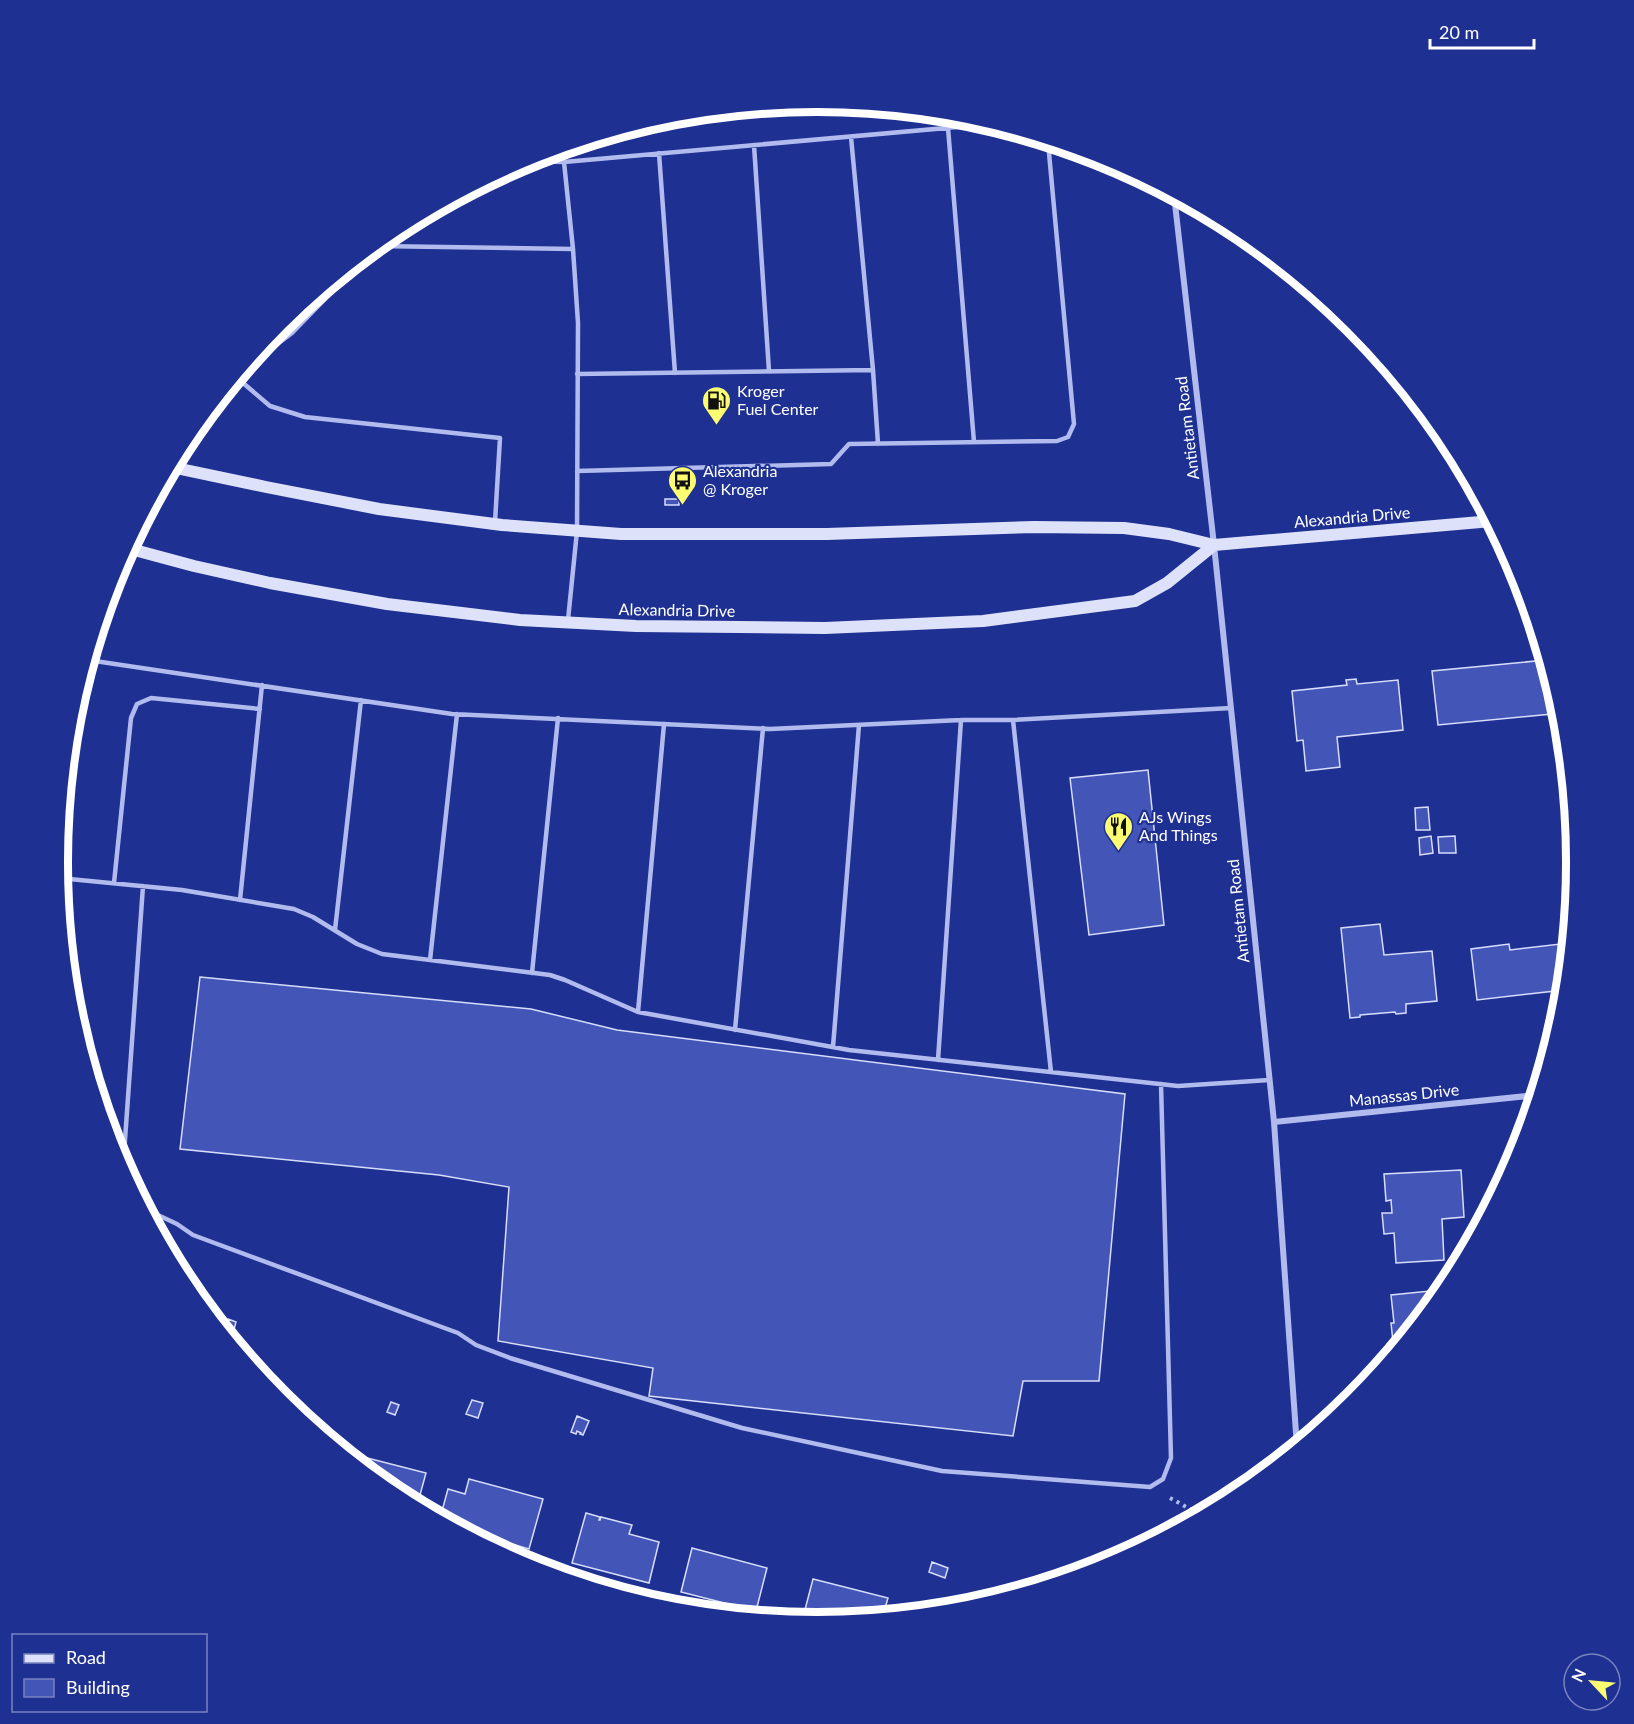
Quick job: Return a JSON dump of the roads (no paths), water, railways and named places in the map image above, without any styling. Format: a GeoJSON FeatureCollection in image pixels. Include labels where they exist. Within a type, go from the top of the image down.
{"type":"FeatureCollection","features":[{"type":"Feature","properties":{"kind":"main road","name":"Alexandria Drive"},"geometry":{"type":"LineString","coordinates":[[179,469],[379,509],[495,525],[644,535],[804,535],[1034,527],[1124,528],[1169,534],[1214,545],[1484,522]]}},
{"type":"Feature","properties":{"kind":"main road","name":"Alexandria Drive"},"geometry":{"type":"LineString","coordinates":[[136,550],[270,583],[387,604],[520,620],[636,626],[825,628],[983,621],[1135,601],[1167,583],[1214,545]]}},
{"type":"Feature","properties":{"kind":"street","name":"Antietam Road"},"geometry":{"type":"LineString","coordinates":[[1175,204],[1214,545],[1274,1122],[1296,1438]]}},
{"type":"Feature","properties":{"kind":"street","name":"Manassas Drive"},"geometry":{"type":"LineString","coordinates":[[1274,1122],[1529,1096]]}},
{"type":"Feature","properties":{"kind":"lane"},"geometry":{"type":"LineString","coordinates":[[551,162],[961,127]]}},
{"type":"Feature","properties":{"kind":"lane"},"geometry":{"type":"LineString","coordinates":[[948,128],[974,442]]}},
{"type":"Feature","properties":{"kind":"lane"},"geometry":{"type":"LineString","coordinates":[[851,137],[878,444]]}},
{"type":"Feature","properties":{"kind":"lane"},"geometry":{"type":"LineString","coordinates":[[754,145],[769,371]]}},
{"type":"Feature","properties":{"kind":"lane"},"geometry":{"type":"LineString","coordinates":[[577,471],[831,464],[849,444],[1057,441],[1068,437],[1074,424],[1049,149]]}},
{"type":"Feature","properties":{"kind":"lane"},"geometry":{"type":"LineString","coordinates":[[659,153],[675,373]]}},
{"type":"Feature","properties":{"kind":"lane"},"geometry":{"type":"LineString","coordinates":[[564,162],[578,324],[577,531],[568,623]]}},
{"type":"Feature","properties":{"kind":"lane"},"geometry":{"type":"LineString","coordinates":[[391,246],[573,249]]}},
{"type":"Feature","properties":{"kind":"lane"},"geometry":{"type":"LineString","coordinates":[[271,349],[292,333],[327,294]]}},
{"type":"Feature","properties":{"kind":"lane"},"geometry":{"type":"LineString","coordinates":[[577,374],[873,370]]}},
{"type":"Feature","properties":{"kind":"lane"},"geometry":{"type":"LineString","coordinates":[[242,382],[270,406],[305,417],[500,438],[495,525]]}},
{"type":"Feature","properties":{"kind":"lane"},"geometry":{"type":"LineString","coordinates":[[95,661],[457,714],[664,724],[763,728],[1013,720],[1231,708]]}},
{"type":"Feature","properties":{"kind":"lane"},"geometry":{"type":"LineString","coordinates":[[240,900],[262,685]]}},
{"type":"Feature","properties":{"kind":"lane"},"geometry":{"type":"LineString","coordinates":[[114,883],[131,718],[137,704],[151,698],[260,709]]}},
{"type":"Feature","properties":{"kind":"lane"},"geometry":{"type":"LineString","coordinates":[[335,930],[361,700]]}},
{"type":"Feature","properties":{"kind":"lane"},"geometry":{"type":"LineString","coordinates":[[430,960],[457,714]]}},
{"type":"Feature","properties":{"kind":"lane"},"geometry":{"type":"LineString","coordinates":[[532,973],[558,718]]}},
{"type":"Feature","properties":{"kind":"lane"},"geometry":{"type":"LineString","coordinates":[[938,1059],[961,720]]}},
{"type":"Feature","properties":{"kind":"lane"},"geometry":{"type":"LineString","coordinates":[[1013,720],[1051,1072]]}},
{"type":"Feature","properties":{"kind":"lane"},"geometry":{"type":"LineString","coordinates":[[638,1012],[664,724]]}},
{"type":"Feature","properties":{"kind":"lane"},"geometry":{"type":"LineString","coordinates":[[833,1047],[859,725]]}},
{"type":"Feature","properties":{"kind":"lane"},"geometry":{"type":"LineString","coordinates":[[735,1030],[763,728]]}},
{"type":"Feature","properties":{"kind":"lane"},"geometry":{"type":"LineString","coordinates":[[68,879],[182,890],[294,909],[313,917],[357,944],[382,954],[550,975],[638,1012],[833,1047],[1178,1086],[1269,1080]]}},
{"type":"Feature","properties":{"kind":"lane"},"geometry":{"type":"LineString","coordinates":[[124,1147],[143,886]]}},
{"type":"Feature","properties":{"kind":"lane"},"geometry":{"type":"LineString","coordinates":[[156,1214],[177,1224],[194,1236],[458,1333],[476,1345],[510,1358],[742,1428],[942,1471],[1150,1488],[1164,1479],[1171,1458],[1161,1084]]}},
{"type":"Feature","properties":{"kind":"place","name":"Kroger Fuel Center"},"geometry":{"type":"Point","coordinates":[716,426]}},
{"type":"Feature","properties":{"kind":"place","name":"Alexandria @ Kroger"},"geometry":{"type":"Point","coordinates":[682,506]}},
{"type":"Feature","properties":{"kind":"place","name":"AJs Wings And Things"},"geometry":{"type":"Point","coordinates":[1118,852]}}]}
